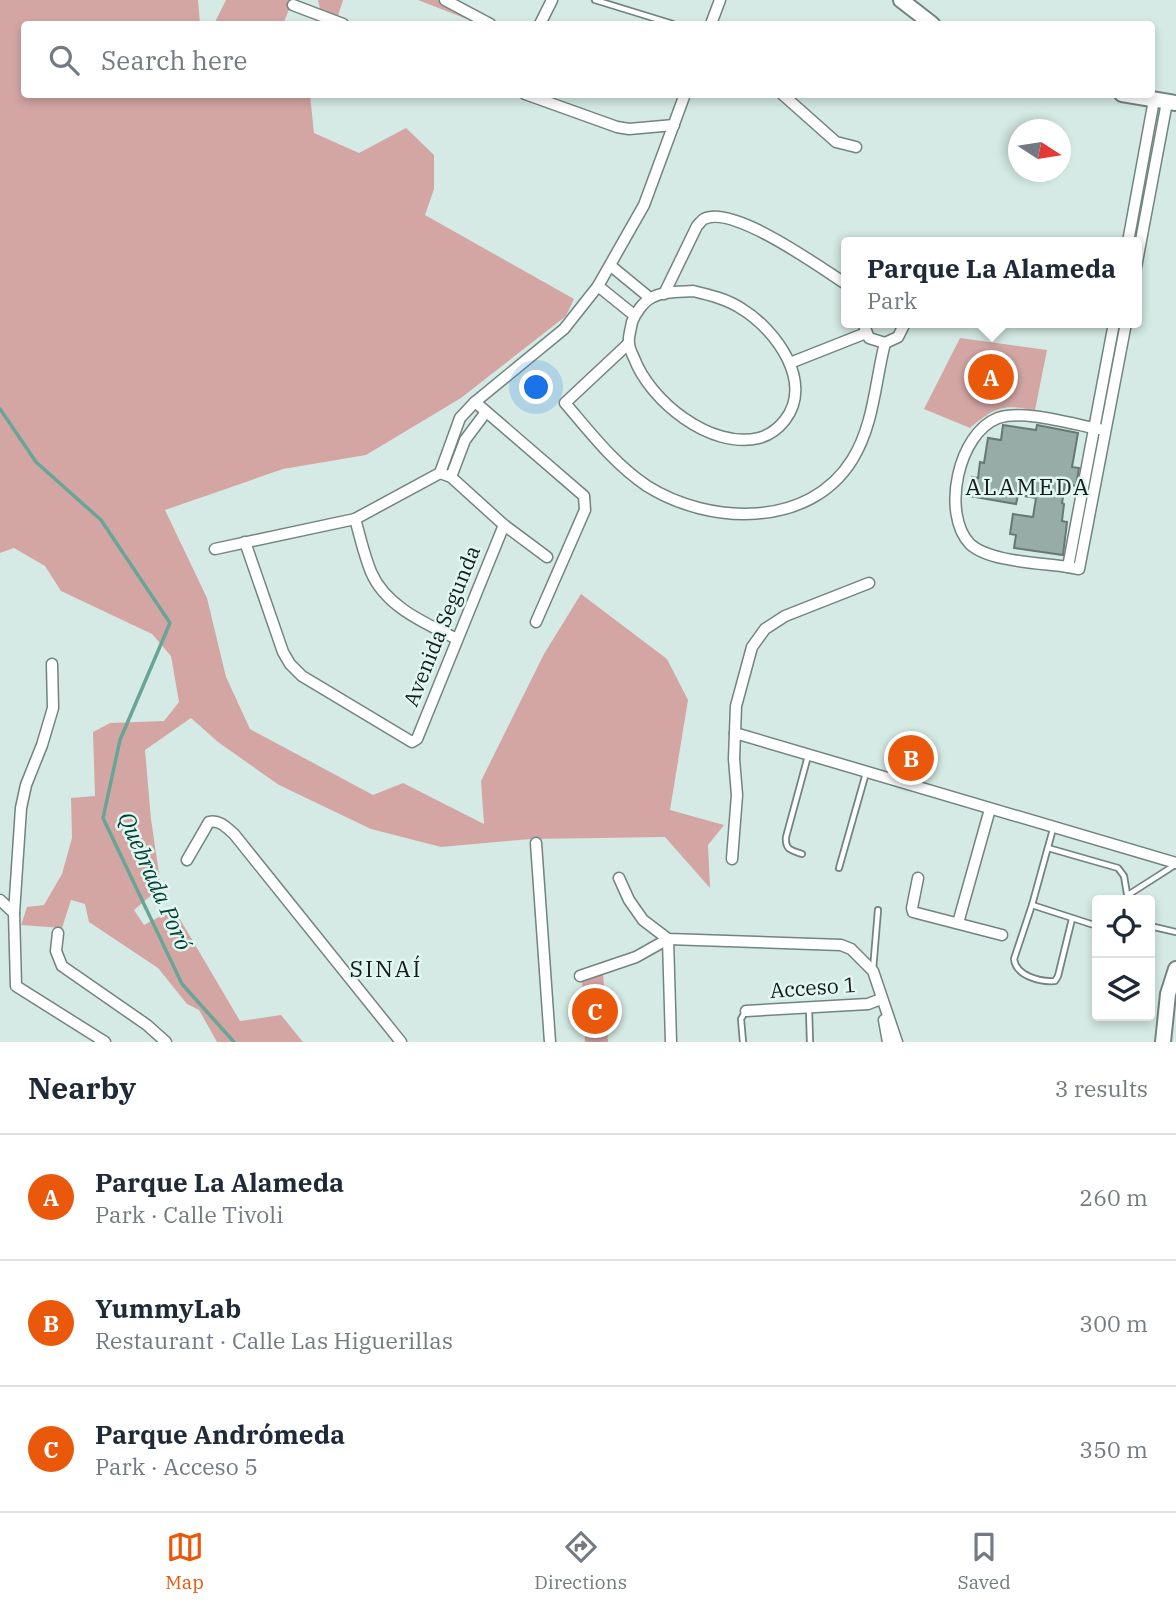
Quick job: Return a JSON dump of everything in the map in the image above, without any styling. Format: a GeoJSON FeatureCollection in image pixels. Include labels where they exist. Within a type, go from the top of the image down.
{"type":"FeatureCollection","features":[{"type":"Feature","properties":{"kind":"main road"},"geometry":{"type":"LineString","coordinates":[[901,0],[928,21]]}},
{"type":"Feature","properties":{"kind":"main road"},"geometry":{"type":"LineString","coordinates":[[1144,98],[1166,102]]}},
{"type":"Feature","properties":{"kind":"main road"},"geometry":{"type":"LineString","coordinates":[[1163,1042],[1168,994],[1176,969]]}},
{"type":"Feature","properties":{"kind":"street"},"geometry":{"type":"LineString","coordinates":[[445,0],[484,21]]}},
{"type":"Feature","properties":{"kind":"street"},"geometry":{"type":"LineString","coordinates":[[542,21],[552,0]]}},
{"type":"Feature","properties":{"kind":"street"},"geometry":{"type":"LineString","coordinates":[[713,21],[720,0]]}},
{"type":"Feature","properties":{"kind":"street"},"geometry":{"type":"LineString","coordinates":[[293,5],[335,21]]}},
{"type":"Feature","properties":{"kind":"street"},"geometry":{"type":"LineString","coordinates":[[536,98],[617,127],[629,129],[674,125]]}},
{"type":"Feature","properties":{"kind":"street"},"geometry":{"type":"LineString","coordinates":[[215,549],[355,519],[440,473],[460,418],[475,402],[564,329],[611,266],[643,205],[684,98]]}},
{"type":"Feature","properties":{"kind":"street"},"geometry":{"type":"LineString","coordinates":[[786,98],[836,142],[856,147]]}},
{"type":"Feature","properties":{"kind":"street"},"geometry":{"type":"LineString","coordinates":[[1129,237],[1166,102]]}},
{"type":"Feature","properties":{"kind":"street"},"geometry":{"type":"LineString","coordinates":[[1142,237],[1166,102]]}},
{"type":"Feature","properties":{"kind":"street"},"geometry":{"type":"LineString","coordinates":[[1134,214],[1146,217]]}},
{"type":"Feature","properties":{"kind":"street"},"geometry":{"type":"LineString","coordinates":[[664,293],[697,226],[703,219],[711,217],[726,219],[772,236],[841,281]]}},
{"type":"Feature","properties":{"kind":"street"},"geometry":{"type":"LineString","coordinates":[[611,266],[650,298]]}},
{"type":"Feature","properties":{"kind":"street"},"geometry":{"type":"LineString","coordinates":[[598,286],[634,315]]}},
{"type":"Feature","properties":{"kind":"street"},"geometry":{"type":"LineString","coordinates":[[693,291],[717,296],[743,309],[765,327],[780,346],[790,363],[795,384],[795,400],[790,413],[770,434],[757,439],[741,439],[699,428],[670,408],[653,390],[638,369],[628,344],[634,315],[650,298],[664,293],[693,291]]}},
{"type":"Feature","properties":{"kind":"street"},"geometry":{"type":"LineString","coordinates":[[790,363],[864,328],[874,341],[885,343],[898,337],[902,328]]}},
{"type":"Feature","properties":{"kind":"street"},"geometry":{"type":"LineString","coordinates":[[1068,568],[1112,328]]}},
{"type":"Feature","properties":{"kind":"street"},"geometry":{"type":"LineString","coordinates":[[1105,430],[1021,415],[998,418],[981,429],[967,446],[959,474],[954,509],[960,528],[971,544],[983,553],[995,556],[1079,569],[1124,328]]}},
{"type":"Feature","properties":{"kind":"street"},"geometry":{"type":"LineString","coordinates":[[628,344],[565,403],[618,463],[645,484],[670,498],[705,509],[739,515],[786,509],[808,500],[841,475],[865,435],[885,343]]}},
{"type":"Feature","properties":{"kind":"street"},"geometry":{"type":"LineString","coordinates":[[475,402],[584,496],[586,503],[536,622]]}},
{"type":"Feature","properties":{"kind":"street"},"geometry":{"type":"LineString","coordinates":[[451,477],[465,440],[486,412]]}},
{"type":"Feature","properties":{"kind":"street"},"geometry":{"type":"LineString","coordinates":[[440,473],[451,477],[504,525],[547,557]]}},
{"type":"Feature","properties":{"kind":"street"},"geometry":{"type":"LineString","coordinates":[[355,519],[372,573],[384,592],[418,619],[457,639]]}},
{"type":"Feature","properties":{"kind":"street","name":"Avenida Segunda"},"geometry":{"type":"LineString","coordinates":[[245,542],[289,664],[302,676],[339,700],[415,742],[504,525]]}},
{"type":"Feature","properties":{"kind":"street"},"geometry":{"type":"LineString","coordinates":[[732,859],[737,795],[734,759],[736,706],[752,647],[765,629],[785,616],[869,583]]}},
{"type":"Feature","properties":{"kind":"street"},"geometry":{"type":"LineString","coordinates":[[52,664],[53,708],[26,785],[21,808],[14,913],[16,986],[105,1042]]}},
{"type":"Feature","properties":{"kind":"street"},"geometry":{"type":"LineString","coordinates":[[735,733],[1176,864]]}},
{"type":"Feature","properties":{"kind":"street"},"geometry":{"type":"LineString","coordinates":[[958,923],[990,809]]}},
{"type":"Feature","properties":{"kind":"street"},"geometry":{"type":"LineString","coordinates":[[187,860],[209,822],[220,823],[234,834],[401,1042]]}},
{"type":"Feature","properties":{"kind":"street"},"geometry":{"type":"LineString","coordinates":[[536,843],[550,1042]]}},
{"type":"Feature","properties":{"kind":"street"},"geometry":{"type":"LineString","coordinates":[[619,878],[629,900],[643,920],[668,939]]}},
{"type":"Feature","properties":{"kind":"street"},"geometry":{"type":"LineString","coordinates":[[918,878],[912,908],[914,912],[1002,935]]}},
{"type":"Feature","properties":{"kind":"street"},"geometry":{"type":"LineString","coordinates":[[0,900],[14,913]]}},
{"type":"Feature","properties":{"kind":"street"},"geometry":{"type":"LineString","coordinates":[[58,933],[57,951],[62,967],[147,1025],[166,1042]]}},
{"type":"Feature","properties":{"kind":"street"},"geometry":{"type":"LineString","coordinates":[[668,939],[671,1042]]}},
{"type":"Feature","properties":{"kind":"street"},"geometry":{"type":"LineString","coordinates":[[580,976],[636,957],[668,939],[841,945],[850,949],[873,971],[897,1042]]}},
{"type":"Feature","properties":{"kind":"street"},"geometry":{"type":"LineString","coordinates":[[881,999],[888,1042]]}},
{"type":"Feature","properties":{"kind":"street","name":"Acceso 1"},"geometry":{"type":"LineString","coordinates":[[746,1011],[868,1004],[881,999]]}},
{"type":"Feature","properties":{"kind":"lane"},"geometry":{"type":"LineString","coordinates":[[595,0],[663,21]]}},
{"type":"Feature","properties":{"kind":"lane"},"geometry":{"type":"LineString","coordinates":[[802,854],[789,849],[786,837],[808,755]]}},
{"type":"Feature","properties":{"kind":"lane"},"geometry":{"type":"LineString","coordinates":[[839,868],[866,772]]}},
{"type":"Feature","properties":{"kind":"lane"},"geometry":{"type":"LineString","coordinates":[[1053,829],[1014,960],[1019,973],[1055,981],[1072,919]]}},
{"type":"Feature","properties":{"kind":"lane"},"geometry":{"type":"LineString","coordinates":[[1048,847],[1118,868],[1124,876],[1127,895]]}},
{"type":"Feature","properties":{"kind":"lane"},"geometry":{"type":"LineString","coordinates":[[1132,895],[1176,864]]}},
{"type":"Feature","properties":{"kind":"lane"},"geometry":{"type":"LineString","coordinates":[[1031,905],[1092,925]]}},
{"type":"Feature","properties":{"kind":"lane"},"geometry":{"type":"LineString","coordinates":[[873,971],[878,910]]}},
{"type":"Feature","properties":{"kind":"lane"},"geometry":{"type":"LineString","coordinates":[[1155,927],[1176,932]]}},
{"type":"Feature","properties":{"kind":"lane"},"geometry":{"type":"LineString","coordinates":[[809,1009],[810,1042]]}},
{"type":"Feature","properties":{"kind":"lane"},"geometry":{"type":"LineString","coordinates":[[743,1042],[741,1019],[746,1011]]}},
{"type":"Feature","properties":{"kind":"shaded area"},"geometry":{"type":"Polygon","coordinates":[[[0,0],[198,0],[200,21],[21,21],[21,98],[310,98],[314,133],[359,153],[406,128],[434,155],[434,189],[425,215],[574,299],[566,316],[461,398],[366,455],[283,469],[165,510],[207,598],[226,677],[250,729],[373,795],[403,783],[484,824],[481,781],[544,654],[581,594],[667,659],[688,700],[670,810],[724,825],[708,845],[710,888],[665,837],[531,839],[441,847],[371,829],[279,785],[218,742],[191,718],[145,750],[161,887],[134,910],[144,925],[174,909],[240,1021],[281,1015],[303,1042],[217,1042],[199,1010],[187,1004],[158,968],[89,922],[85,904],[71,900],[62,928],[21,925],[27,907],[44,905],[62,874],[72,838],[71,798],[95,796],[93,732],[110,723],[164,721],[179,702],[171,656],[152,634],[61,591],[45,566],[14,548],[0,553],[0,0]]]}},
{"type":"Feature","properties":{"kind":"shaded area"},"geometry":{"type":"Polygon","coordinates":[[[226,0],[293,0],[284,21],[216,21],[226,0]]]}},
{"type":"Feature","properties":{"kind":"shaded area"},"geometry":{"type":"Polygon","coordinates":[[[318,0],[343,0],[338,16],[320,9],[318,0]]]}},
{"type":"Feature","properties":{"kind":"shaded area"},"geometry":{"type":"Polygon","coordinates":[[[418,0],[438,0],[472,21],[418,0]]]}},
{"type":"Feature","properties":{"kind":"shaded area"},"geometry":{"type":"Polygon","coordinates":[[[960,338],[1047,350],[1035,410],[1015,407],[1000,409],[986,415],[970,428],[924,409],[960,338]]]}},
{"type":"Feature","properties":{"kind":"shaded area"},"geometry":{"type":"Polygon","coordinates":[[[603,973],[608,1042],[585,1042],[582,979],[603,973]]]}},
{"type":"Feature","properties":{"kind":"building"},"geometry":{"type":"Polygon","coordinates":[[[1003,425],[1036,430],[1037,425],[1078,433],[1072,467],[1079,468],[1076,486],[1065,484],[1062,503],[1062,521],[1067,522],[1063,555],[1014,548],[1016,535],[1010,534],[1013,514],[1033,517],[1036,498],[1018,495],[1016,504],[969,496],[972,477],[978,478],[980,462],[984,463],[988,438],[1001,440],[1003,425]]]}},
{"type":"Feature","properties":{"kind":"waterway","name":"Quebrada Poró"},"geometry":{"type":"LineString","coordinates":[[0,409],[36,462],[101,520],[170,623],[120,740],[103,818],[182,984],[234,1042]]}},
{"type":"Feature","properties":{"kind":"place","name":"Parque La Alameda"},"geometry":{"type":"Point","coordinates":[991,377]}},
{"type":"Feature","properties":{"kind":"place","name":"YummyLab"},"geometry":{"type":"Point","coordinates":[911,758]}},
{"type":"Feature","properties":{"kind":"place","name":"Parque Andrómeda"},"geometry":{"type":"Point","coordinates":[595,1011]}},
{"type":"Feature","properties":{"kind":"district","name":"ALAMEDA"},"geometry":{"type":"Point","coordinates":[1028,487]}},
{"type":"Feature","properties":{"kind":"district","name":"SINAÍ"},"geometry":{"type":"Point","coordinates":[386,969]}}]}
